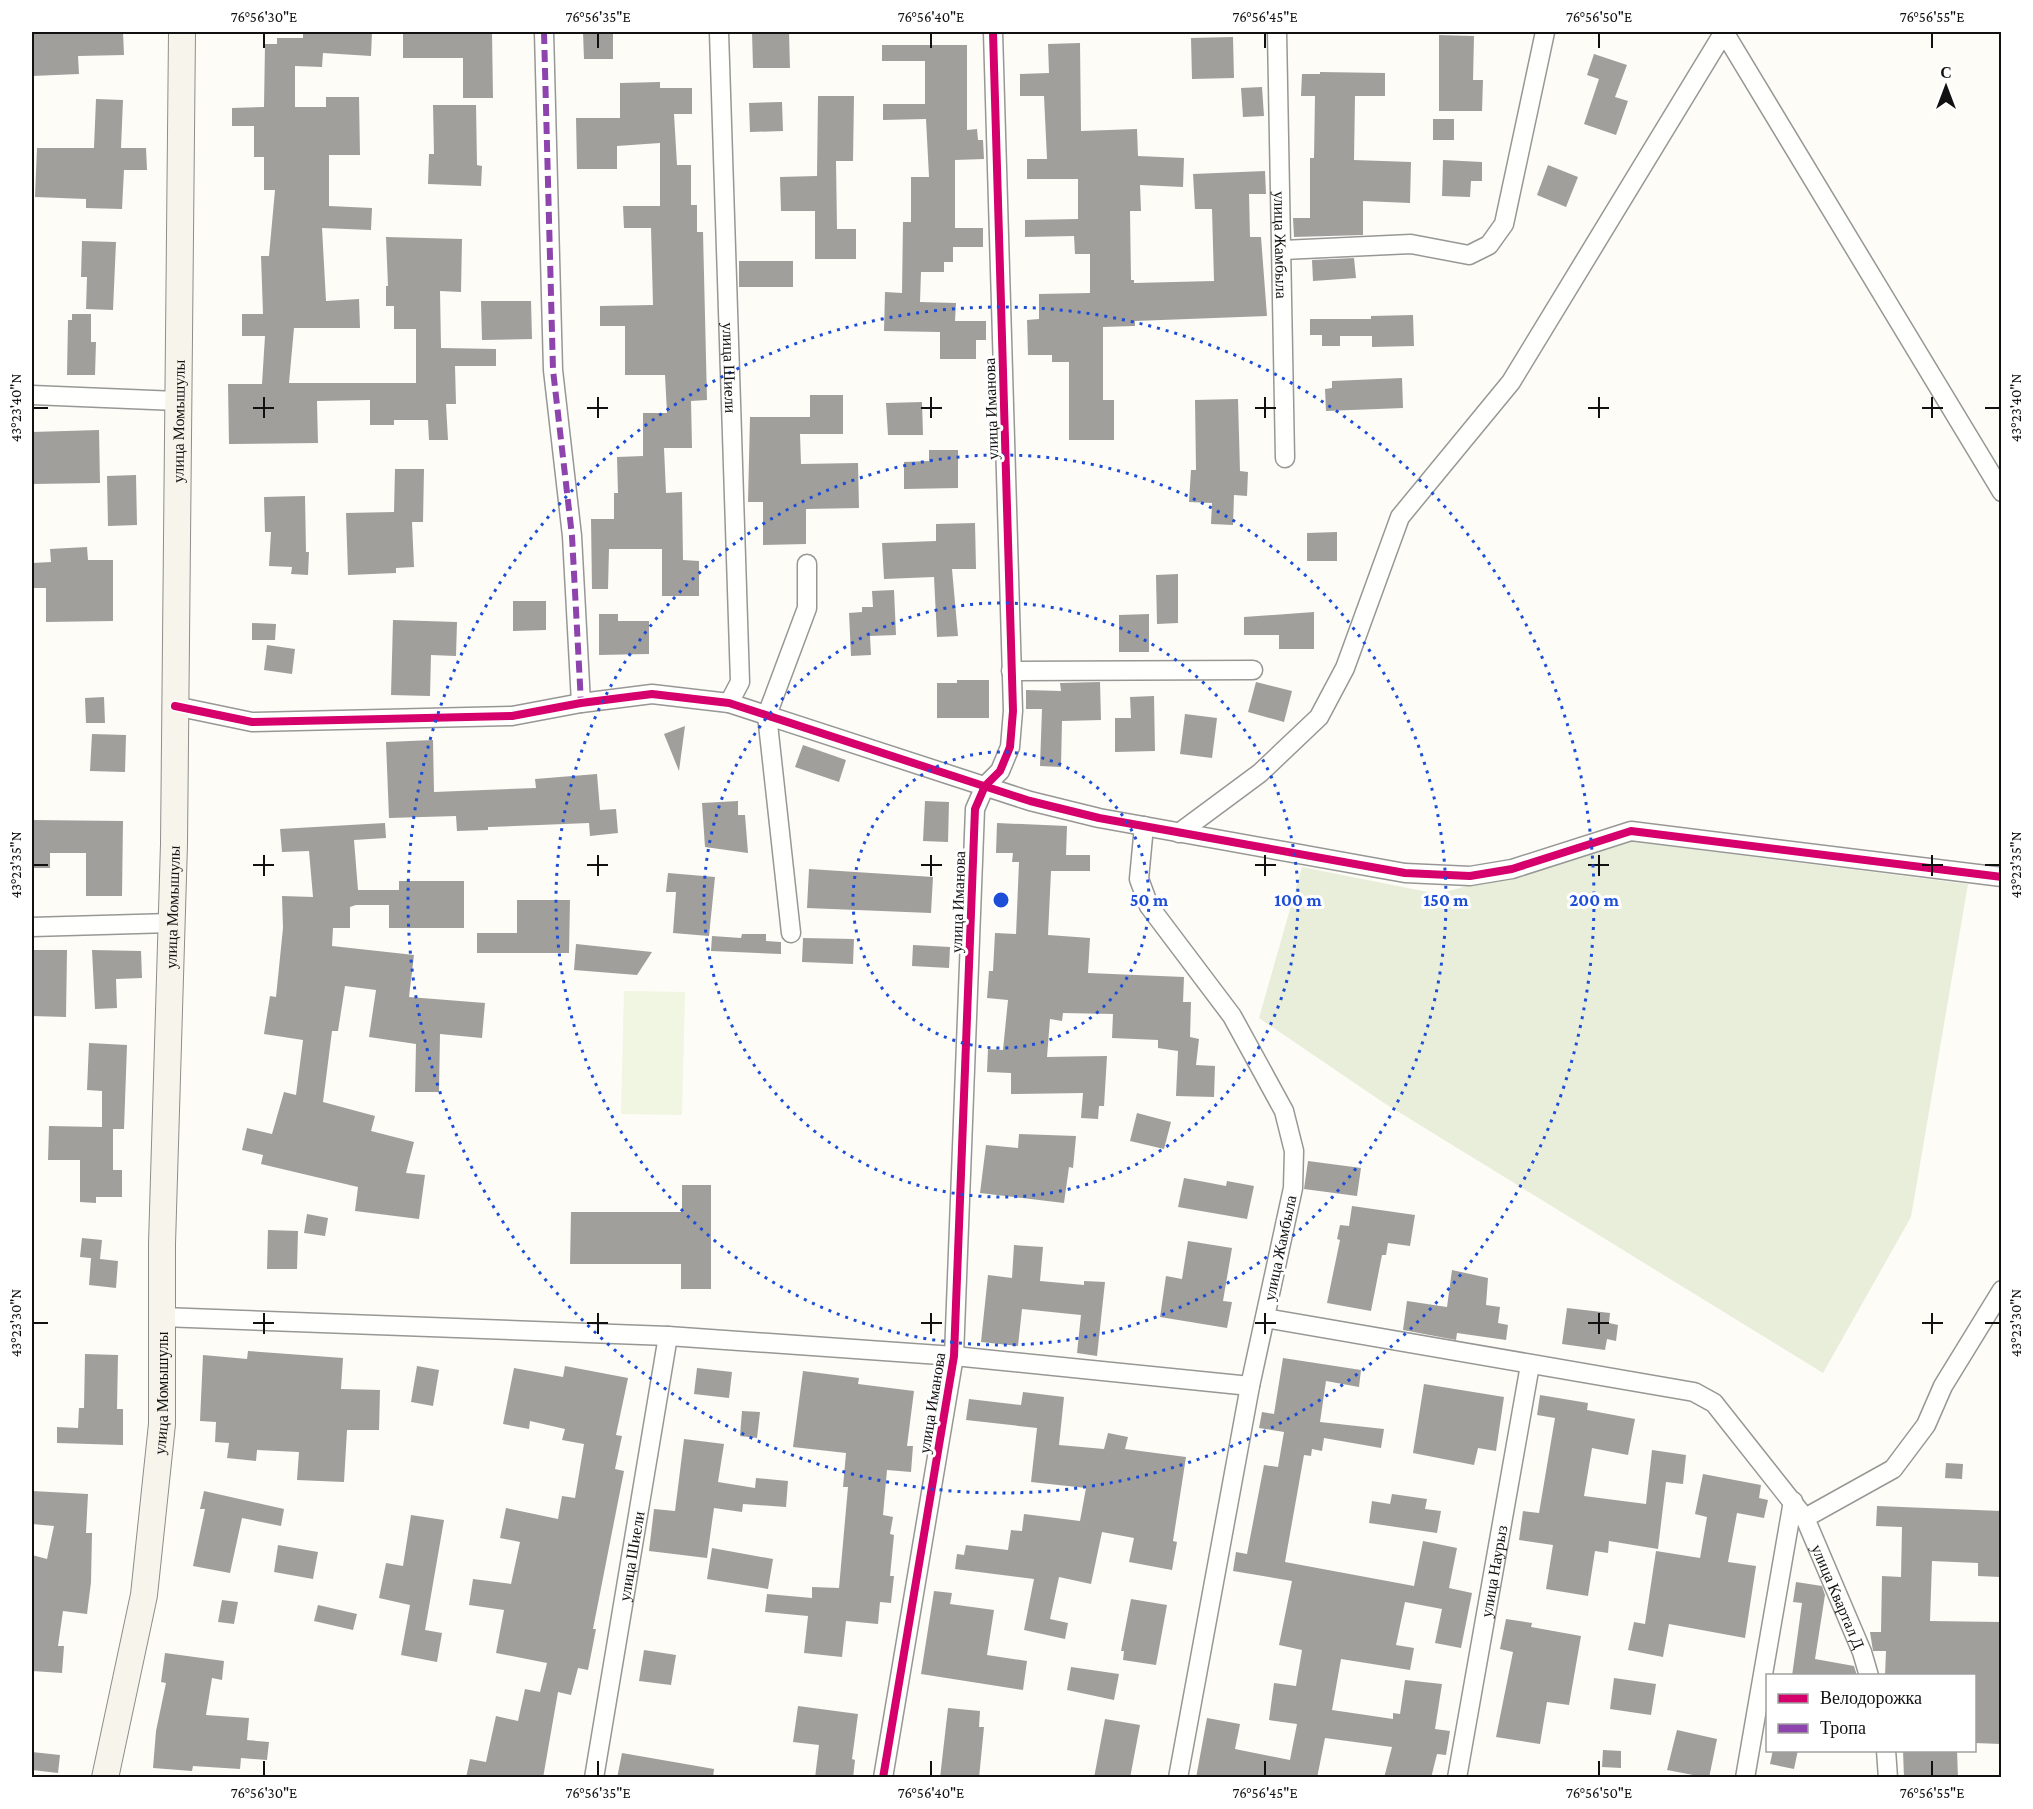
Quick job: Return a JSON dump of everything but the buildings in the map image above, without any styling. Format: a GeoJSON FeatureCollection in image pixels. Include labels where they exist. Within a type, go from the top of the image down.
{"type":"FeatureCollection","features":[{"type":"Feature","properties":{"kind":"street","name":"улица Момышулы"},"geometry":{"type":"LineString","coordinates":[[105,1778],[144,1595],[162,1424],[163,1196],[175,706],[182,32]]}},
{"type":"Feature","properties":{"kind":"street"},"geometry":{"type":"LineString","coordinates":[[544,32],[554,370],[572,536],[581,703]]}},
{"type":"Feature","properties":{"kind":"street","name":"улица Шиели"},"geometry":{"type":"LineString","coordinates":[[720,32],[740,682],[729,703]]}},
{"type":"Feature","properties":{"kind":"street","name":"улица Иманова"},"geometry":{"type":"LineString","coordinates":[[883,1778],[954,1356],[975,809],[986,786],[1000,771],[1010,747],[1011,671],[993,32]]}},
{"type":"Feature","properties":{"kind":"street","name":"улица Жамбыла"},"geometry":{"type":"LineString","coordinates":[[1277,32],[1283,250],[1285,458]]}},
{"type":"Feature","properties":{"kind":"street"},"geometry":{"type":"LineString","coordinates":[[1283,250],[1411,244],[1469,255],[1489,245],[1504,224],[1545,32]]}},
{"type":"Feature","properties":{"kind":"street"},"geometry":{"type":"LineString","coordinates":[[1179,833],[1260,773],[1319,717],[1345,668],[1400,517],[1510,382],[1724,32],[2001,492]]}},
{"type":"Feature","properties":{"kind":"street"},"geometry":{"type":"LineString","coordinates":[[32,395],[177,401]]}},
{"type":"Feature","properties":{"kind":"street"},"geometry":{"type":"LineString","coordinates":[[791,933],[767,715],[807,608],[807,564]]}},
{"type":"Feature","properties":{"kind":"street"},"geometry":{"type":"LineString","coordinates":[[1011,671],[1253,670]]}},
{"type":"Feature","properties":{"kind":"street"},"geometry":{"type":"LineString","coordinates":[[175,706],[252,722],[512,716],[581,703],[652,694],[729,703],[986,786],[1099,818],[1405,873],[1442,877],[1512,869],[1631,831],[2001,877]]}},
{"type":"Feature","properties":{"kind":"street","name":"улица Жамбыла"},"geometry":{"type":"LineString","coordinates":[[1144,826],[1138,879],[1149,906],[1232,1016],[1284,1111],[1291,1141],[1293,1188],[1250,1386],[1178,1778]]}},
{"type":"Feature","properties":{"kind":"street"},"geometry":{"type":"LineString","coordinates":[[32,927],[171,923]]}},
{"type":"Feature","properties":{"kind":"street"},"geometry":{"type":"LineString","coordinates":[[1805,1518],[1893,1469],[1926,1425],[1943,1386],[2001,1290]]}},
{"type":"Feature","properties":{"kind":"street"},"geometry":{"type":"LineString","coordinates":[[162,1317],[668,1336],[954,1356],[1250,1386]]}},
{"type":"Feature","properties":{"kind":"street","name":"улица Квартал Д"},"geometry":{"type":"LineString","coordinates":[[1265,1318],[1694,1392],[1714,1403],[1805,1518],[1862,1652],[1868,1674]]}},
{"type":"Feature","properties":{"kind":"street","name":"улица Шиели"},"geometry":{"type":"LineString","coordinates":[[594,1778],[668,1336]]}},
{"type":"Feature","properties":{"kind":"street","name":"улица Наурыз"},"geometry":{"type":"LineString","coordinates":[[1457,1778],[1530,1365]]}},
{"type":"Feature","properties":{"kind":"street"},"geometry":{"type":"LineString","coordinates":[[1744,1778],[1793,1501]]}},
{"type":"Feature","properties":{"kind":"street"},"geometry":{"type":"LineString","coordinates":[[1886,1752],[1888,1778]]}},
{"type":"Feature","properties":{"kind":"green space"},"geometry":{"type":"Polygon","coordinates":[[[1626,841],[1968,884],[1911,1217],[1823,1373],[1384,1103],[1259,1018],[1302,867],[1438,894],[1626,841]]]}},
{"type":"Feature","properties":{"kind":"green space"},"geometry":{"type":"Polygon","coordinates":[[[624,991],[685,992],[682,1115],[621,1114],[624,991]]]}},
{"type":"Feature","properties":{"kind":"marked path"},"geometry":{"type":"LineString","coordinates":[[544,32],[553,370],[572,536],[581,703]]}},
{"type":"Feature","properties":{"kind":"cycle path"},"geometry":{"type":"LineString","coordinates":[[883,1778],[954,1356],[975,809],[985,786],[1000,771],[1010,747],[1013,711],[993,32]]}},
{"type":"Feature","properties":{"kind":"cycle path"},"geometry":{"type":"LineString","coordinates":[[175,706],[252,722],[512,716],[581,703],[652,694],[729,703],[1030,801],[1099,818],[1405,873],[1470,876],[1512,869],[1631,831],[2002,877]]}}]}
